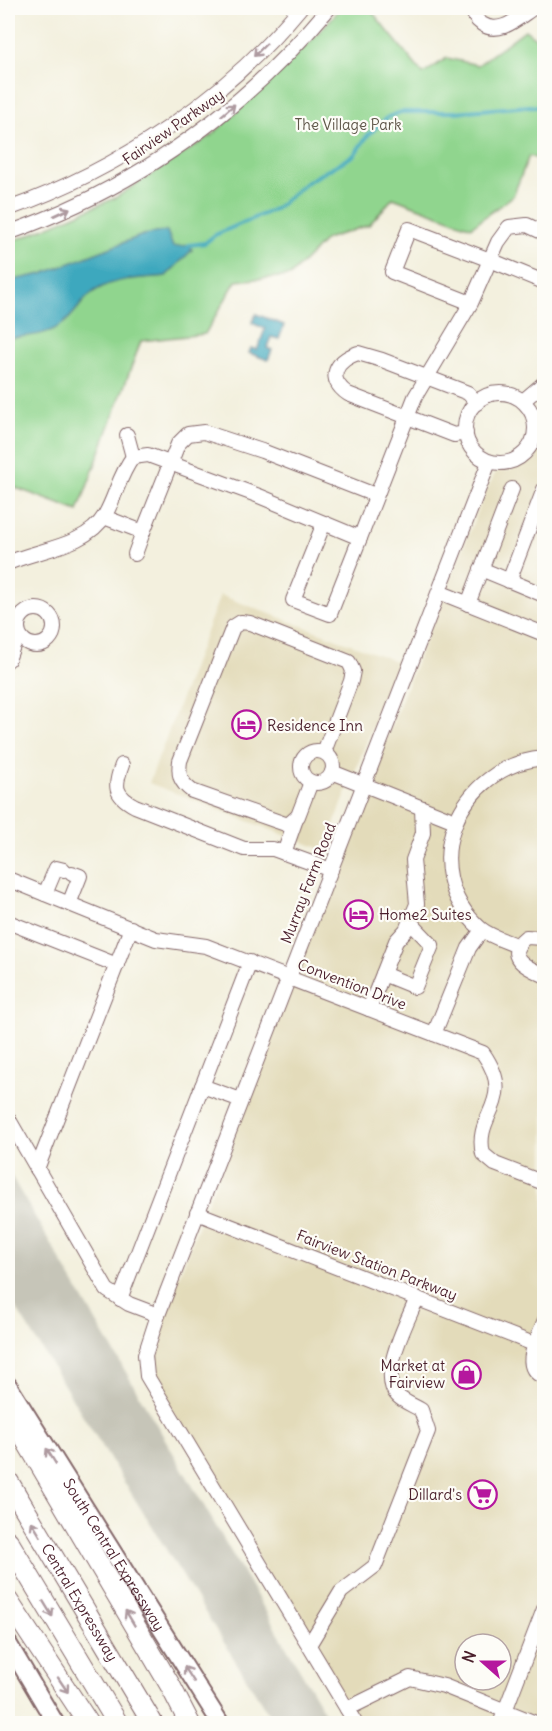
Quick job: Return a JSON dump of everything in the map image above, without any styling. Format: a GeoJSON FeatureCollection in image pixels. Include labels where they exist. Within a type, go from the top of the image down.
{"type":"FeatureCollection","features":[{"type":"Feature","properties":{"kind":"highway"},"geometry":{"type":"LineString","coordinates":[[8,1404],[12,1417],[170,1685],[190,1724]]}},
{"type":"Feature","properties":{"kind":"highway","name":"Central Expressway"},"geometry":{"type":"LineString","coordinates":[[8,1481],[153,1724]]}},
{"type":"Feature","properties":{"kind":"highway","name":"Central Expressway"},"geometry":{"type":"LineString","coordinates":[[8,1541],[118,1724]]}},
{"type":"Feature","properties":{"kind":"highway"},"geometry":{"type":"LineString","coordinates":[[8,1601],[89,1724]]}},
{"type":"Feature","properties":{"kind":"main road","name":"South Central Expressway"},"geometry":{"type":"LineString","coordinates":[[8,1385],[221,1724]]}},
{"type":"Feature","properties":{"kind":"main road"},"geometry":{"type":"LineString","coordinates":[[8,1642],[56,1724]]}},
{"type":"Feature","properties":{"kind":"street","name":"Fairview Parkway"},"geometry":{"type":"LineString","coordinates":[[8,209],[80,179],[129,153],[168,128],[212,96],[300,8]]}},
{"type":"Feature","properties":{"kind":"street","name":"Fairview Parkway"},"geometry":{"type":"LineString","coordinates":[[8,233],[50,218],[90,199],[141,172],[180,146],[226,113],[311,30],[329,8]]}},
{"type":"Feature","properties":{"kind":"street"},"geometry":{"type":"LineString","coordinates":[[473,8],[479,22],[489,28],[500,28],[533,8]]}},
{"type":"Feature","properties":{"kind":"street"},"geometry":{"type":"LineString","coordinates":[[324,523],[293,600],[330,614],[407,417],[427,377],[471,303],[498,242],[509,227],[527,225],[544,233]]}},
{"type":"Feature","properties":{"kind":"street"},"geometry":{"type":"LineString","coordinates":[[471,303],[392,272],[409,230],[544,282]]}},
{"type":"Feature","properties":{"kind":"street"},"geometry":{"type":"LineString","coordinates":[[466,433],[454,435],[348,394],[339,387],[334,378],[340,363],[358,353],[468,393],[477,403]]}},
{"type":"Feature","properties":{"kind":"street"},"geometry":{"type":"LineString","coordinates":[[523,401],[544,383]]}},
{"type":"Feature","properties":{"kind":"street"},"geometry":{"type":"LineString","coordinates":[[502,393],[523,401],[534,420],[539,444],[520,458],[500,464],[489,462],[471,449],[466,433],[467,417],[477,403],[491,394],[502,393]]}},
{"type":"Feature","properties":{"kind":"street"},"geometry":{"type":"LineString","coordinates":[[135,554],[178,444],[188,434],[204,432],[262,451],[375,495]]}},
{"type":"Feature","properties":{"kind":"street"},"geometry":{"type":"LineString","coordinates":[[127,435],[133,457]]}},
{"type":"Feature","properties":{"kind":"street"},"geometry":{"type":"LineString","coordinates":[[8,563],[79,538],[104,517],[124,468],[133,457],[148,455],[360,538]]}},
{"type":"Feature","properties":{"kind":"street","name":"Murray Farm Road"},"geometry":{"type":"LineString","coordinates":[[356,1724],[147,1376],[145,1355],[197,1213],[489,462]]}},
{"type":"Feature","properties":{"kind":"street"},"geometry":{"type":"LineString","coordinates":[[468,604],[512,489]]}},
{"type":"Feature","properties":{"kind":"street"},"geometry":{"type":"LineString","coordinates":[[509,581],[544,489]]}},
{"type":"Feature","properties":{"kind":"street"},"geometry":{"type":"LineString","coordinates":[[104,517],[143,532]]}},
{"type":"Feature","properties":{"kind":"street"},"geometry":{"type":"LineString","coordinates":[[481,569],[544,595]]}},
{"type":"Feature","properties":{"kind":"street"},"geometry":{"type":"LineString","coordinates":[[439,592],[544,634]]}},
{"type":"Feature","properties":{"kind":"street"},"geometry":{"type":"LineString","coordinates":[[295,822],[281,825],[192,791],[182,784],[178,773],[233,627],[241,622],[250,623],[349,662],[353,671],[351,681],[324,752]]}},
{"type":"Feature","properties":{"kind":"street"},"geometry":{"type":"LineString","coordinates":[[8,660],[18,632]]}},
{"type":"Feature","properties":{"kind":"street"},"geometry":{"type":"LineString","coordinates":[[308,752],[324,752],[331,758],[332,772],[326,780],[311,782],[303,776],[302,760],[308,752]]}},
{"type":"Feature","properties":{"kind":"street"},"geometry":{"type":"LineString","coordinates":[[518,946],[482,930],[464,907],[452,880],[449,850],[455,821],[467,799],[483,781],[504,767],[527,759],[544,758]]}},
{"type":"Feature","properties":{"kind":"street"},"geometry":{"type":"LineString","coordinates":[[122,765],[116,786],[122,799],[129,803],[244,849],[273,849],[331,870]]}},
{"type":"Feature","properties":{"kind":"street"},"geometry":{"type":"LineString","coordinates":[[332,772],[455,821]]}},
{"type":"Feature","properties":{"kind":"street"},"geometry":{"type":"LineString","coordinates":[[284,853],[311,782]]}},
{"type":"Feature","properties":{"kind":"street"},"geometry":{"type":"LineString","coordinates":[[369,1009],[396,941],[406,930],[417,904],[413,860],[423,833],[422,808]]}},
{"type":"Feature","properties":{"kind":"street"},"geometry":{"type":"LineString","coordinates":[[45,894],[56,867],[80,876],[69,904]]}},
{"type":"Feature","properties":{"kind":"street","name":"Convention Drive"},"geometry":{"type":"LineString","coordinates":[[8,879],[156,939],[206,946],[483,1053],[497,1079],[497,1096],[482,1137],[483,1154],[495,1164],[544,1183]]}},
{"type":"Feature","properties":{"kind":"street"},"geometry":{"type":"LineString","coordinates":[[8,922],[117,965]]}},
{"type":"Feature","properties":{"kind":"street"},"geometry":{"type":"LineString","coordinates":[[383,974],[416,987],[432,945],[410,922]]}},
{"type":"Feature","properties":{"kind":"street"},"geometry":{"type":"LineString","coordinates":[[37,1169],[131,928]]}},
{"type":"Feature","properties":{"kind":"street"},"geometry":{"type":"LineString","coordinates":[[434,1034],[468,948],[482,930]]}},
{"type":"Feature","properties":{"kind":"street"},"geometry":{"type":"LineString","coordinates":[[544,938],[526,937],[518,946],[518,958],[521,963],[544,975]]}},
{"type":"Feature","properties":{"kind":"street"},"geometry":{"type":"LineString","coordinates":[[120,1299],[250,962]]}},
{"type":"Feature","properties":{"kind":"street"},"geometry":{"type":"LineString","coordinates":[[202,1086],[242,1100]]}},
{"type":"Feature","properties":{"kind":"street"},"geometry":{"type":"LineString","coordinates":[[8,1118],[107,1290],[120,1299],[158,1315]]}},
{"type":"Feature","properties":{"kind":"street","name":"Fairview Station Parkway"},"geometry":{"type":"LineString","coordinates":[[197,1213],[540,1346]]}},
{"type":"Feature","properties":{"kind":"street"},"geometry":{"type":"LineString","coordinates":[[309,1645],[341,1593],[375,1566],[428,1431],[421,1410],[396,1395],[389,1382],[392,1361],[417,1298]]}},
{"type":"Feature","properties":{"kind":"street"},"geometry":{"type":"LineString","coordinates":[[544,1322],[540,1346],[531,1361],[533,1369],[544,1377]]}},
{"type":"Feature","properties":{"kind":"street"},"geometry":{"type":"LineString","coordinates":[[502,1717],[544,1609]]}},
{"type":"Feature","properties":{"kind":"street"},"geometry":{"type":"LineString","coordinates":[[347,1709],[410,1678],[444,1686],[502,1717],[538,1724]]}},
{"type":"Feature","properties":{"kind":"shaded area"},"geometry":{"type":"Polygon","coordinates":[[[544,397],[544,1723],[354,1723],[145,1364],[413,670],[487,489],[496,472],[511,470],[525,462],[534,451],[540,438],[541,407],[544,397]]]}},
{"type":"Feature","properties":{"kind":"shaded area"},"geometry":{"type":"Polygon","coordinates":[[[220,595],[398,662],[324,850],[149,783],[220,595]]]}},
{"type":"Feature","properties":{"kind":"shaded area"},"geometry":{"type":"Polygon","coordinates":[[[10,1174],[331,1723],[274,1723],[8,1295],[8,1175],[10,1174]]]}},
{"type":"Feature","properties":{"kind":"green space","name":"The Village Park"},"geometry":{"type":"Polygon","coordinates":[[[341,8],[369,8],[423,74],[447,58],[478,65],[525,30],[544,45],[544,161],[529,156],[513,196],[471,227],[393,198],[369,225],[326,239],[290,276],[236,281],[205,334],[141,341],[78,511],[8,485],[8,241],[24,237],[115,198],[211,136],[310,42],[341,8]]]}},
{"type":"Feature","properties":{"kind":"water"},"geometry":{"type":"Polygon","coordinates":[[[167,231],[173,247],[189,245],[192,250],[166,276],[125,280],[110,284],[96,290],[86,298],[70,318],[59,327],[38,334],[8,338],[8,281],[42,274],[143,235],[167,231]]]}},
{"type":"Feature","properties":{"kind":"water"},"geometry":{"type":"Polygon","coordinates":[[[256,314],[284,325],[279,339],[271,337],[267,348],[272,350],[268,360],[249,353],[251,348],[257,350],[265,329],[252,323],[256,314]]]}},
{"type":"Feature","properties":{"kind":"waterway"},"geometry":{"type":"LineString","coordinates":[[189,245],[205,243],[215,235],[275,209],[307,182],[354,155],[368,135],[388,117],[401,112],[454,112],[530,106],[544,108]]}},
{"type":"Feature","properties":{"kind":"place","name":"Residence Inn"},"geometry":{"type":"Point","coordinates":[246,725]}},
{"type":"Feature","properties":{"kind":"place","name":"Home2 Suites"},"geometry":{"type":"Point","coordinates":[358,914]}},
{"type":"Feature","properties":{"kind":"place","name":"Market at Fairview"},"geometry":{"type":"Point","coordinates":[466,1374]}},
{"type":"Feature","properties":{"kind":"place","name":"Dillard's"},"geometry":{"type":"Point","coordinates":[483,1494]}}]}
